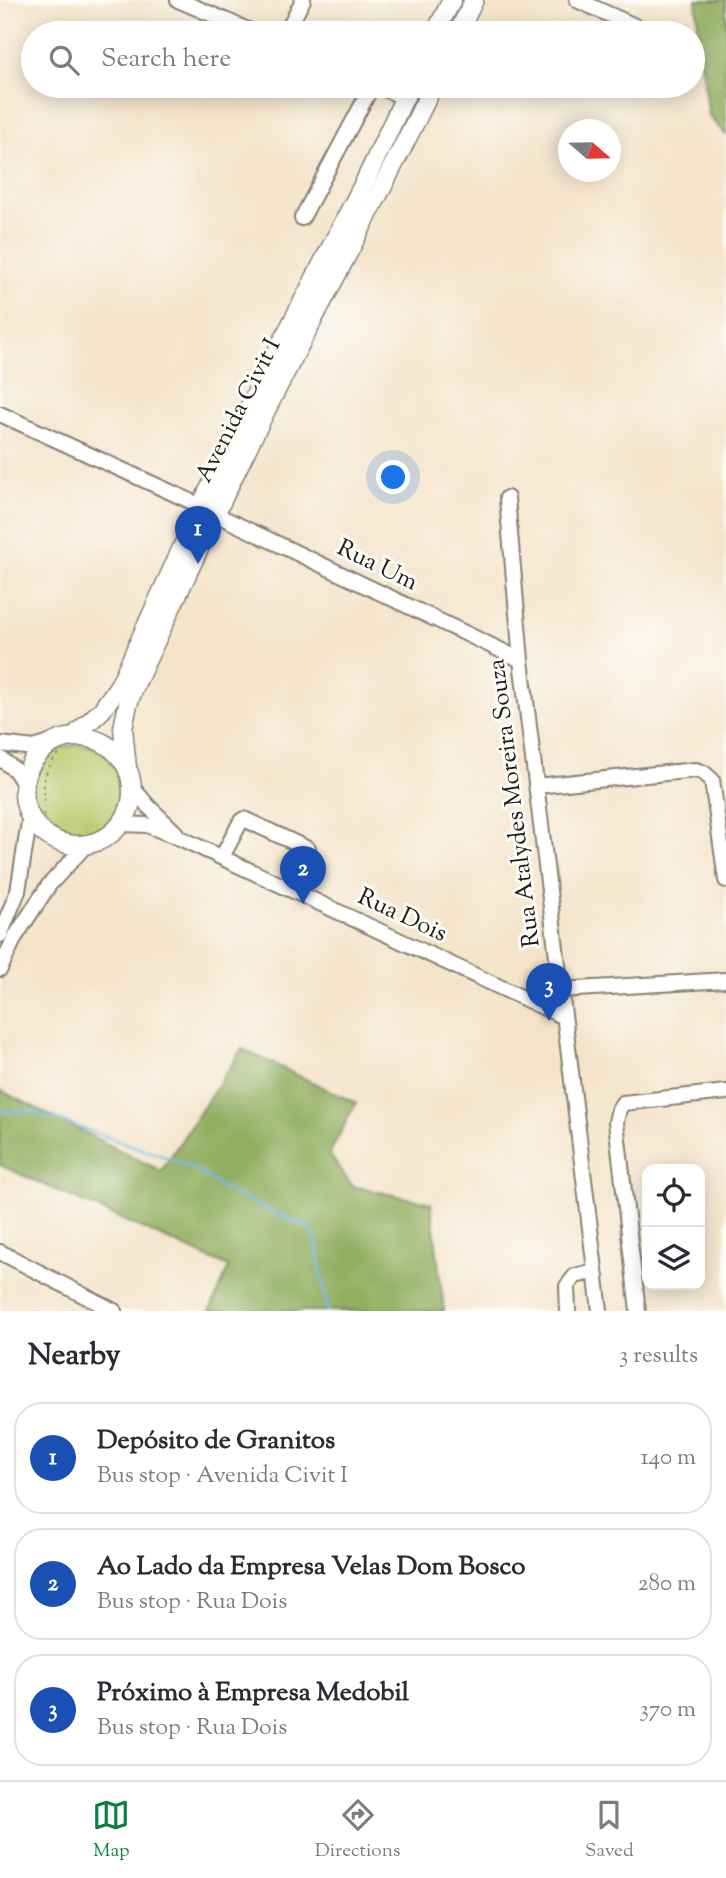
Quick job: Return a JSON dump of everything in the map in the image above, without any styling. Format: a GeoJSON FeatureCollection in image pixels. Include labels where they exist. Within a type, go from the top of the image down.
{"type":"FeatureCollection","features":[{"type":"Feature","properties":{"kind":"main road"},"geometry":{"type":"LineString","coordinates":[[441,21],[452,0]]}},
{"type":"Feature","properties":{"kind":"main road"},"geometry":{"type":"LineString","coordinates":[[464,21],[474,0]]}},
{"type":"Feature","properties":{"kind":"main road","name":"Avenida Civit I"},"geometry":{"type":"LineString","coordinates":[[127,768],[123,728],[135,683],[267,371],[366,179],[404,98]]}},
{"type":"Feature","properties":{"kind":"main road","name":"Avenida Civit I"},"geometry":{"type":"LineString","coordinates":[[74,736],[102,710],[120,684],[208,510],[372,210],[427,98]]}},
{"type":"Feature","properties":{"kind":"main road"},"geometry":{"type":"LineString","coordinates":[[74,736],[90,737],[106,744],[118,754],[127,768],[132,786],[129,810],[121,824],[105,838],[86,845],[71,845],[50,838],[38,828],[24,800],[27,771],[34,758],[56,741],[74,736]]}},
{"type":"Feature","properties":{"kind":"street"},"geometry":{"type":"LineString","coordinates":[[178,0],[227,21]]}},
{"type":"Feature","properties":{"kind":"street"},"geometry":{"type":"LineString","coordinates":[[292,21],[303,0]]}},
{"type":"Feature","properties":{"kind":"street"},"geometry":{"type":"LineString","coordinates":[[577,0],[624,21]]}},
{"type":"Feature","properties":{"kind":"street"},"geometry":{"type":"LineString","coordinates":[[302,218],[367,98]]}},
{"type":"Feature","properties":{"kind":"street","name":"Rua Um"},"geometry":{"type":"LineString","coordinates":[[0,414],[521,660]]}},
{"type":"Feature","properties":{"kind":"street","name":"Rua Atalydes Moreira Souza"},"geometry":{"type":"LineString","coordinates":[[507,498],[521,660],[600,1311]]}},
{"type":"Feature","properties":{"kind":"street"},"geometry":{"type":"LineString","coordinates":[[0,744],[34,748],[56,741]]}},
{"type":"Feature","properties":{"kind":"street"},"geometry":{"type":"LineString","coordinates":[[0,758],[15,770],[24,784]]}},
{"type":"Feature","properties":{"kind":"street"},"geometry":{"type":"LineString","coordinates":[[536,786],[696,770],[704,773],[712,780],[726,880]]}},
{"type":"Feature","properties":{"kind":"street","name":"Rua Dois"},"geometry":{"type":"LineString","coordinates":[[132,786],[182,839]]}},
{"type":"Feature","properties":{"kind":"street"},"geometry":{"type":"LineString","coordinates":[[0,935],[18,891],[30,816]]}},
{"type":"Feature","properties":{"kind":"street"},"geometry":{"type":"LineString","coordinates":[[222,857],[240,821],[244,819],[308,849]]}},
{"type":"Feature","properties":{"kind":"street","name":"Rua Dois"},"geometry":{"type":"LineString","coordinates":[[121,824],[147,825],[182,839],[564,1017]]}},
{"type":"Feature","properties":{"kind":"street"},"geometry":{"type":"LineString","coordinates":[[0,969],[15,937],[49,885],[86,845]]}},
{"type":"Feature","properties":{"kind":"street"},"geometry":{"type":"LineString","coordinates":[[561,990],[726,980]]}},
{"type":"Feature","properties":{"kind":"street"},"geometry":{"type":"LineString","coordinates":[[638,1311],[616,1122],[619,1109],[623,1102],[726,1092]]}},
{"type":"Feature","properties":{"kind":"street"},"geometry":{"type":"LineString","coordinates":[[0,1252],[114,1311]]}},
{"type":"Feature","properties":{"kind":"street"},"geometry":{"type":"LineString","coordinates":[[568,1311],[567,1286],[575,1276],[595,1271]]}},
{"type":"Feature","properties":{"kind":"green space"},"geometry":{"type":"Polygon","coordinates":[[[696,0],[726,0],[726,135],[709,116],[705,88],[705,21],[698,21],[696,0]]]}},
{"type":"Feature","properties":{"kind":"green space"},"geometry":{"type":"Polygon","coordinates":[[[78,745],[95,749],[110,759],[120,774],[124,791],[120,808],[110,823],[95,833],[78,837],[61,833],[46,823],[36,808],[32,791],[36,774],[46,759],[61,749],[78,745]]]}},
{"type":"Feature","properties":{"kind":"green space"},"geometry":{"type":"Polygon","coordinates":[[[242,1049],[356,1103],[329,1154],[352,1186],[431,1203],[444,1311],[210,1311],[229,1267],[0,1165],[0,1090],[161,1171],[242,1049]]]}},
{"type":"Feature","properties":{"kind":"waterway"},"geometry":{"type":"LineString","coordinates":[[0,1112],[37,1113],[174,1160],[231,1193],[309,1228],[315,1236],[328,1311]]}},
{"type":"Feature","properties":{"kind":"place","name":"Depósito de Granitos"},"geometry":{"type":"Point","coordinates":[198,564]}},
{"type":"Feature","properties":{"kind":"place","name":"Ao Lado da Empresa Velas Dom Bosco"},"geometry":{"type":"Point","coordinates":[303,904]}},
{"type":"Feature","properties":{"kind":"place","name":"Próximo à Empresa Medobil"},"geometry":{"type":"Point","coordinates":[549,1021]}}]}
